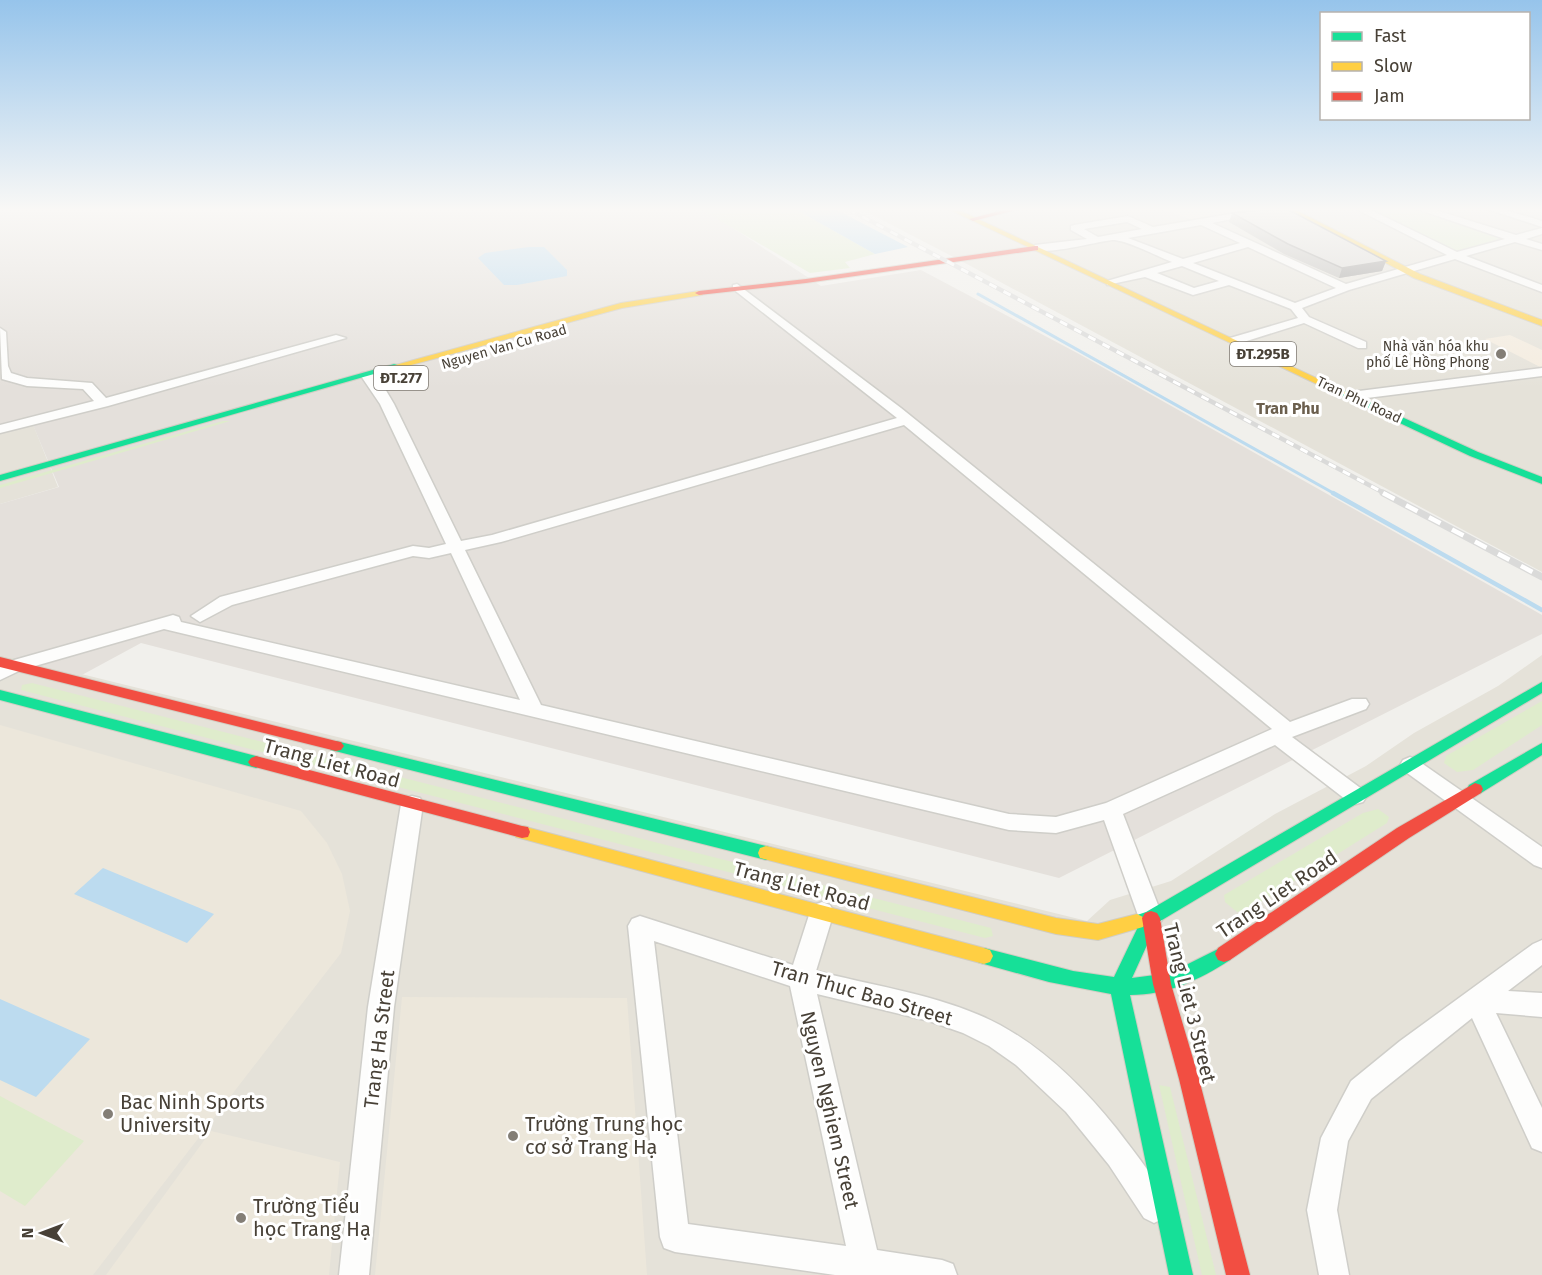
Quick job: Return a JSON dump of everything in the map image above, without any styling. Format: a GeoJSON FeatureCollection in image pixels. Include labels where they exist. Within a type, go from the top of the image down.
{"type":"FeatureCollection","features":[{"type":"Feature","properties":{"kind":"main road","name":"Nguyen Van Cu Road"},"geometry":{"type":"LineString","coordinates":[[0,478],[248,415],[372,380],[586,313],[893,268]]}},
{"type":"Feature","properties":{"kind":"main road","name":"Tran Phu Road"},"geometry":{"type":"LineString","coordinates":[[1080,268],[1474,454],[1540,480]]}},
{"type":"Feature","properties":{"kind":"main road"},"geometry":{"type":"LineString","coordinates":[[1402,268],[1542,323]]}},
{"type":"Feature","properties":{"kind":"main road","name":"Nguyen Van Cu Road"},"geometry":{"type":"LineString","coordinates":[[103,464],[248,415]]}},
{"type":"Feature","properties":{"kind":"main road","name":"Tran Phu Road"},"geometry":{"type":"LineString","coordinates":[[1474,454],[1522,486],[1540,495]]}},
{"type":"Feature","properties":{"kind":"main road"},"geometry":{"type":"LineString","coordinates":[[1522,486],[1540,480]]}},
{"type":"Feature","properties":{"kind":"main road","name":"Trang Liet Road"},"geometry":{"type":"LineString","coordinates":[[5,667],[1056,926],[1098,932],[1151,918],[1542,687]]}},
{"type":"Feature","properties":{"kind":"main road","name":"Trang Liet Road"},"geometry":{"type":"LineString","coordinates":[[0,695],[1053,975],[1119,986],[1162,984],[1201,969],[1403,833],[1542,748]]}},
{"type":"Feature","properties":{"kind":"main road","name":"Trang Liet 3 Street"},"geometry":{"type":"LineString","coordinates":[[1151,918],[1162,984],[1189,1079],[1238,1275]]}},
{"type":"Feature","properties":{"kind":"main road","name":"Trang Liet 3 Street"},"geometry":{"type":"LineString","coordinates":[[1119,986],[1151,918]]}},
{"type":"Feature","properties":{"kind":"main road"},"geometry":{"type":"LineString","coordinates":[[1119,986],[1181,1275]]}},
{"type":"Feature","properties":{"kind":"street"},"geometry":{"type":"LineString","coordinates":[[1111,283],[1160,268]]}},
{"type":"Feature","properties":{"kind":"street"},"geometry":{"type":"LineString","coordinates":[[1197,268],[1295,308],[1305,319],[1362,345]]}},
{"type":"Feature","properties":{"kind":"street"},"geometry":{"type":"LineString","coordinates":[[1302,268],[1345,288]]}},
{"type":"Feature","properties":{"kind":"street"},"geometry":{"type":"LineString","coordinates":[[1295,308],[1345,288],[1416,268]]}},
{"type":"Feature","properties":{"kind":"street"},"geometry":{"type":"LineString","coordinates":[[1488,268],[1542,289]]}},
{"type":"Feature","properties":{"kind":"street"},"geometry":{"type":"LineString","coordinates":[[1146,273],[1193,292],[1229,281]]}},
{"type":"Feature","properties":{"kind":"street"},"geometry":{"type":"LineString","coordinates":[[741,291],[906,420],[1356,796]]}},
{"type":"Feature","properties":{"kind":"street"},"geometry":{"type":"LineString","coordinates":[[1234,341],[1305,319]]}},
{"type":"Feature","properties":{"kind":"street"},"geometry":{"type":"LineString","coordinates":[[0,332],[2,370],[8,378],[25,382],[87,386],[103,403]]}},
{"type":"Feature","properties":{"kind":"street"},"geometry":{"type":"LineString","coordinates":[[0,429],[340,338]]}},
{"type":"Feature","properties":{"kind":"street"},"geometry":{"type":"LineString","coordinates":[[1351,396],[1542,373]]}},
{"type":"Feature","properties":{"kind":"street"},"geometry":{"type":"LineString","coordinates":[[372,380],[534,710]]}},
{"type":"Feature","properties":{"kind":"street"},"geometry":{"type":"LineString","coordinates":[[5,667],[162,623],[200,616],[228,614],[416,562],[429,553],[495,538],[906,420]]}},
{"type":"Feature","properties":{"kind":"street"},"geometry":{"type":"LineString","coordinates":[[162,623],[1009,822],[1056,825],[1111,810],[1282,734],[1359,704]]}},
{"type":"Feature","properties":{"kind":"street"},"geometry":{"type":"LineString","coordinates":[[1410,765],[1542,859]]}},
{"type":"Feature","properties":{"kind":"street","name":"Trang Ha Street"},"geometry":{"type":"LineString","coordinates":[[354,1275],[381,1007],[412,804]]}},
{"type":"Feature","properties":{"kind":"street"},"geometry":{"type":"LineString","coordinates":[[1111,810],[1151,918]]}},
{"type":"Feature","properties":{"kind":"street"},"geometry":{"type":"LineString","coordinates":[[801,978],[822,912]]}},
{"type":"Feature","properties":{"kind":"street","name":"Tran Thuc Bao Street"},"geometry":{"type":"LineString","coordinates":[[864,1270],[675,1237],[640,926],[801,978],[915,1005],[972,1025],[998,1038],[1032,1062],[1072,1100],[1142,1187],[1173,1239]]}},
{"type":"Feature","properties":{"kind":"street"},"geometry":{"type":"LineString","coordinates":[[1334,1275],[1322,1210],[1335,1138],[1361,1090],[1409,1050],[1542,951]]}},
{"type":"Feature","properties":{"kind":"street","name":"Nguyen Nghiem Street"},"geometry":{"type":"LineString","coordinates":[[801,978],[864,1270]]}},
{"type":"Feature","properties":{"kind":"street"},"geometry":{"type":"LineString","coordinates":[[1477,1000],[1542,1005]]}},
{"type":"Feature","properties":{"kind":"street"},"geometry":{"type":"LineString","coordinates":[[1477,1000],[1542,1138]]}},
{"type":"Feature","properties":{"kind":"street"},"geometry":{"type":"LineString","coordinates":[[864,1270],[942,1275]]}},
{"type":"Feature","properties":{"kind":"shaded area"},"geometry":{"type":"Polygon","coordinates":[[[0,268],[794,268],[821,286],[921,270],[1079,354],[1542,615],[1542,634],[1059,878],[141,643],[80,676],[0,655],[0,504],[59,487],[30,418],[0,425],[0,268]]]}},
{"type":"Feature","properties":{"kind":"shaded area"},"geometry":{"type":"Polygon","coordinates":[[[975,268],[1542,268],[1542,572],[975,268]]]}},
{"type":"Feature","properties":{"kind":"shaded area"},"geometry":{"type":"Polygon","coordinates":[[[1510,335],[1542,350],[1542,368],[1485,339],[1510,335]]]}},
{"type":"Feature","properties":{"kind":"shaded area"},"geometry":{"type":"Polygon","coordinates":[[[30,417],[58,487],[0,504],[0,425],[30,417]]]}},
{"type":"Feature","properties":{"kind":"shaded area"},"geometry":{"type":"Polygon","coordinates":[[[0,654],[1087,921],[1110,900],[1171,881],[1275,814],[1366,766],[1414,733],[1498,686],[1542,655],[1542,1275],[0,1275],[0,654]]]}},
{"type":"Feature","properties":{"kind":"shaded area","name":"Bac Ninh Sports University"},"geometry":{"type":"Polygon","coordinates":[[[0,725],[301,811],[327,843],[342,874],[350,911],[341,953],[93,1275],[0,1275],[0,725]]]}},
{"type":"Feature","properties":{"kind":"shaded area","name":"Trường Trung học cơ sở Trang Hạ"},"geometry":{"type":"Polygon","coordinates":[[[402,997],[627,998],[647,1275],[375,1275],[402,997]]]}},
{"type":"Feature","properties":{"kind":"shaded area","name":"Trường Tiểu học Trang Hạ"},"geometry":{"type":"Polygon","coordinates":[[[211,1131],[340,1162],[329,1275],[106,1275],[211,1131]]]}},
{"type":"Feature","properties":{"kind":"green space"},"geometry":{"type":"Polygon","coordinates":[[[802,268],[846,268],[810,273],[802,268]]]}},
{"type":"Feature","properties":{"kind":"green space"},"geometry":{"type":"Polygon","coordinates":[[[223,421],[230,421],[0,488],[0,485],[223,421]]]}},
{"type":"Feature","properties":{"kind":"green space"},"geometry":{"type":"Polygon","coordinates":[[[32,683],[991,928],[993,936],[985,938],[21,690],[22,685],[32,683]]]}},
{"type":"Feature","properties":{"kind":"green space"},"geometry":{"type":"Polygon","coordinates":[[[1542,701],[1542,725],[1473,770],[1457,772],[1444,763],[1446,756],[1542,701]]]}},
{"type":"Feature","properties":{"kind":"green space"},"geometry":{"type":"Polygon","coordinates":[[[1378,809],[1389,817],[1387,823],[1248,910],[1237,912],[1225,902],[1224,895],[1363,813],[1378,809]]]}},
{"type":"Feature","properties":{"kind":"green space"},"geometry":{"type":"Polygon","coordinates":[[[1159,1085],[1170,1087],[1216,1275],[1202,1275],[1159,1085]]]}},
{"type":"Feature","properties":{"kind":"green space"},"geometry":{"type":"Polygon","coordinates":[[[0,1096],[84,1141],[25,1206],[0,1191],[0,1096]]]}},
{"type":"Feature","properties":{"kind":"water"},"geometry":{"type":"Polygon","coordinates":[[[488,268],[567,270],[567,276],[517,285],[504,285],[488,268]]]}},
{"type":"Feature","properties":{"kind":"water"},"geometry":{"type":"Polygon","coordinates":[[[103,868],[214,914],[187,943],[74,894],[103,868]]]}},
{"type":"Feature","properties":{"kind":"water"},"geometry":{"type":"Polygon","coordinates":[[[0,999],[90,1039],[36,1097],[0,1080],[0,999]]]}},
{"type":"Feature","properties":{"kind":"waterway"},"geometry":{"type":"LineString","coordinates":[[978,294],[1335,494]]}},
{"type":"Feature","properties":{"kind":"waterway"},"geometry":{"type":"LineString","coordinates":[[1333,493],[1542,610]]}},
{"type":"Feature","properties":{"kind":"railway"},"geometry":{"type":"LineString","coordinates":[[960,268],[1386,494]]}},
{"type":"Feature","properties":{"kind":"railway"},"geometry":{"type":"LineString","coordinates":[[1383,493],[1542,577]]}},
{"type":"Feature","properties":{"kind":"traffic: fast"},"geometry":{"type":"LineString","coordinates":[[0,478],[397,366]]}},
{"type":"Feature","properties":{"kind":"traffic: fast"},"geometry":{"type":"LineString","coordinates":[[1343,393],[1474,454],[1542,481]]}},
{"type":"Feature","properties":{"kind":"traffic: fast"},"geometry":{"type":"LineString","coordinates":[[1137,922],[1151,918],[1542,687]]}},
{"type":"Feature","properties":{"kind":"traffic: fast"},"geometry":{"type":"LineString","coordinates":[[0,695],[256,762]]}},
{"type":"Feature","properties":{"kind":"traffic: fast"},"geometry":{"type":"LineString","coordinates":[[336,746],[766,853]]}},
{"type":"Feature","properties":{"kind":"traffic: fast"},"geometry":{"type":"LineString","coordinates":[[1475,789],[1542,748]]}},
{"type":"Feature","properties":{"kind":"traffic: fast"},"geometry":{"type":"LineString","coordinates":[[1151,918],[1119,986],[1181,1275]]}},
{"type":"Feature","properties":{"kind":"traffic: fast"},"geometry":{"type":"LineString","coordinates":[[984,956],[1096,984],[1142,987],[1178,979],[1224,954]]}},
{"type":"Feature","properties":{"kind":"traffic: slow"},"geometry":{"type":"LineString","coordinates":[[1078,268],[1343,393]]}},
{"type":"Feature","properties":{"kind":"traffic: slow"},"geometry":{"type":"LineString","coordinates":[[1403,268],[1542,323]]}},
{"type":"Feature","properties":{"kind":"traffic: slow"},"geometry":{"type":"LineString","coordinates":[[397,366],[621,306],[699,293]]}},
{"type":"Feature","properties":{"kind":"traffic: slow"},"geometry":{"type":"LineString","coordinates":[[522,832],[984,956]]}},
{"type":"Feature","properties":{"kind":"traffic: slow"},"geometry":{"type":"LineString","coordinates":[[766,853],[1056,926],[1098,932],[1137,922]]}},
{"type":"Feature","properties":{"kind":"traffic: jam"},"geometry":{"type":"LineString","coordinates":[[699,293],[893,268]]}},
{"type":"Feature","properties":{"kind":"traffic: jam"},"geometry":{"type":"LineString","coordinates":[[0,662],[336,746]]}},
{"type":"Feature","properties":{"kind":"traffic: jam"},"geometry":{"type":"LineString","coordinates":[[256,762],[522,832]]}},
{"type":"Feature","properties":{"kind":"traffic: jam"},"geometry":{"type":"LineString","coordinates":[[1224,954],[1403,833],[1475,789]]}},
{"type":"Feature","properties":{"kind":"traffic: jam"},"geometry":{"type":"LineString","coordinates":[[1151,918],[1162,984],[1189,1079],[1238,1275]]}},
{"type":"Feature","properties":{"kind":"place","name":"Nhà văn hóa khu phố Lê Hồng Phong"},"geometry":{"type":"Point","coordinates":[1501,354]}},
{"type":"Feature","properties":{"kind":"place","name":"Bac Ninh Sports University"},"geometry":{"type":"Point","coordinates":[108,1114]}},
{"type":"Feature","properties":{"kind":"place","name":"Trường Trung học cơ sở Trang Hạ"},"geometry":{"type":"Point","coordinates":[513,1136]}},
{"type":"Feature","properties":{"kind":"place","name":"Trường Tiểu học Trang Hạ"},"geometry":{"type":"Point","coordinates":[241,1218]}},
{"type":"Feature","properties":{"kind":"district","name":"Tran Phu"},"geometry":{"type":"Point","coordinates":[1288,408]}}]}
